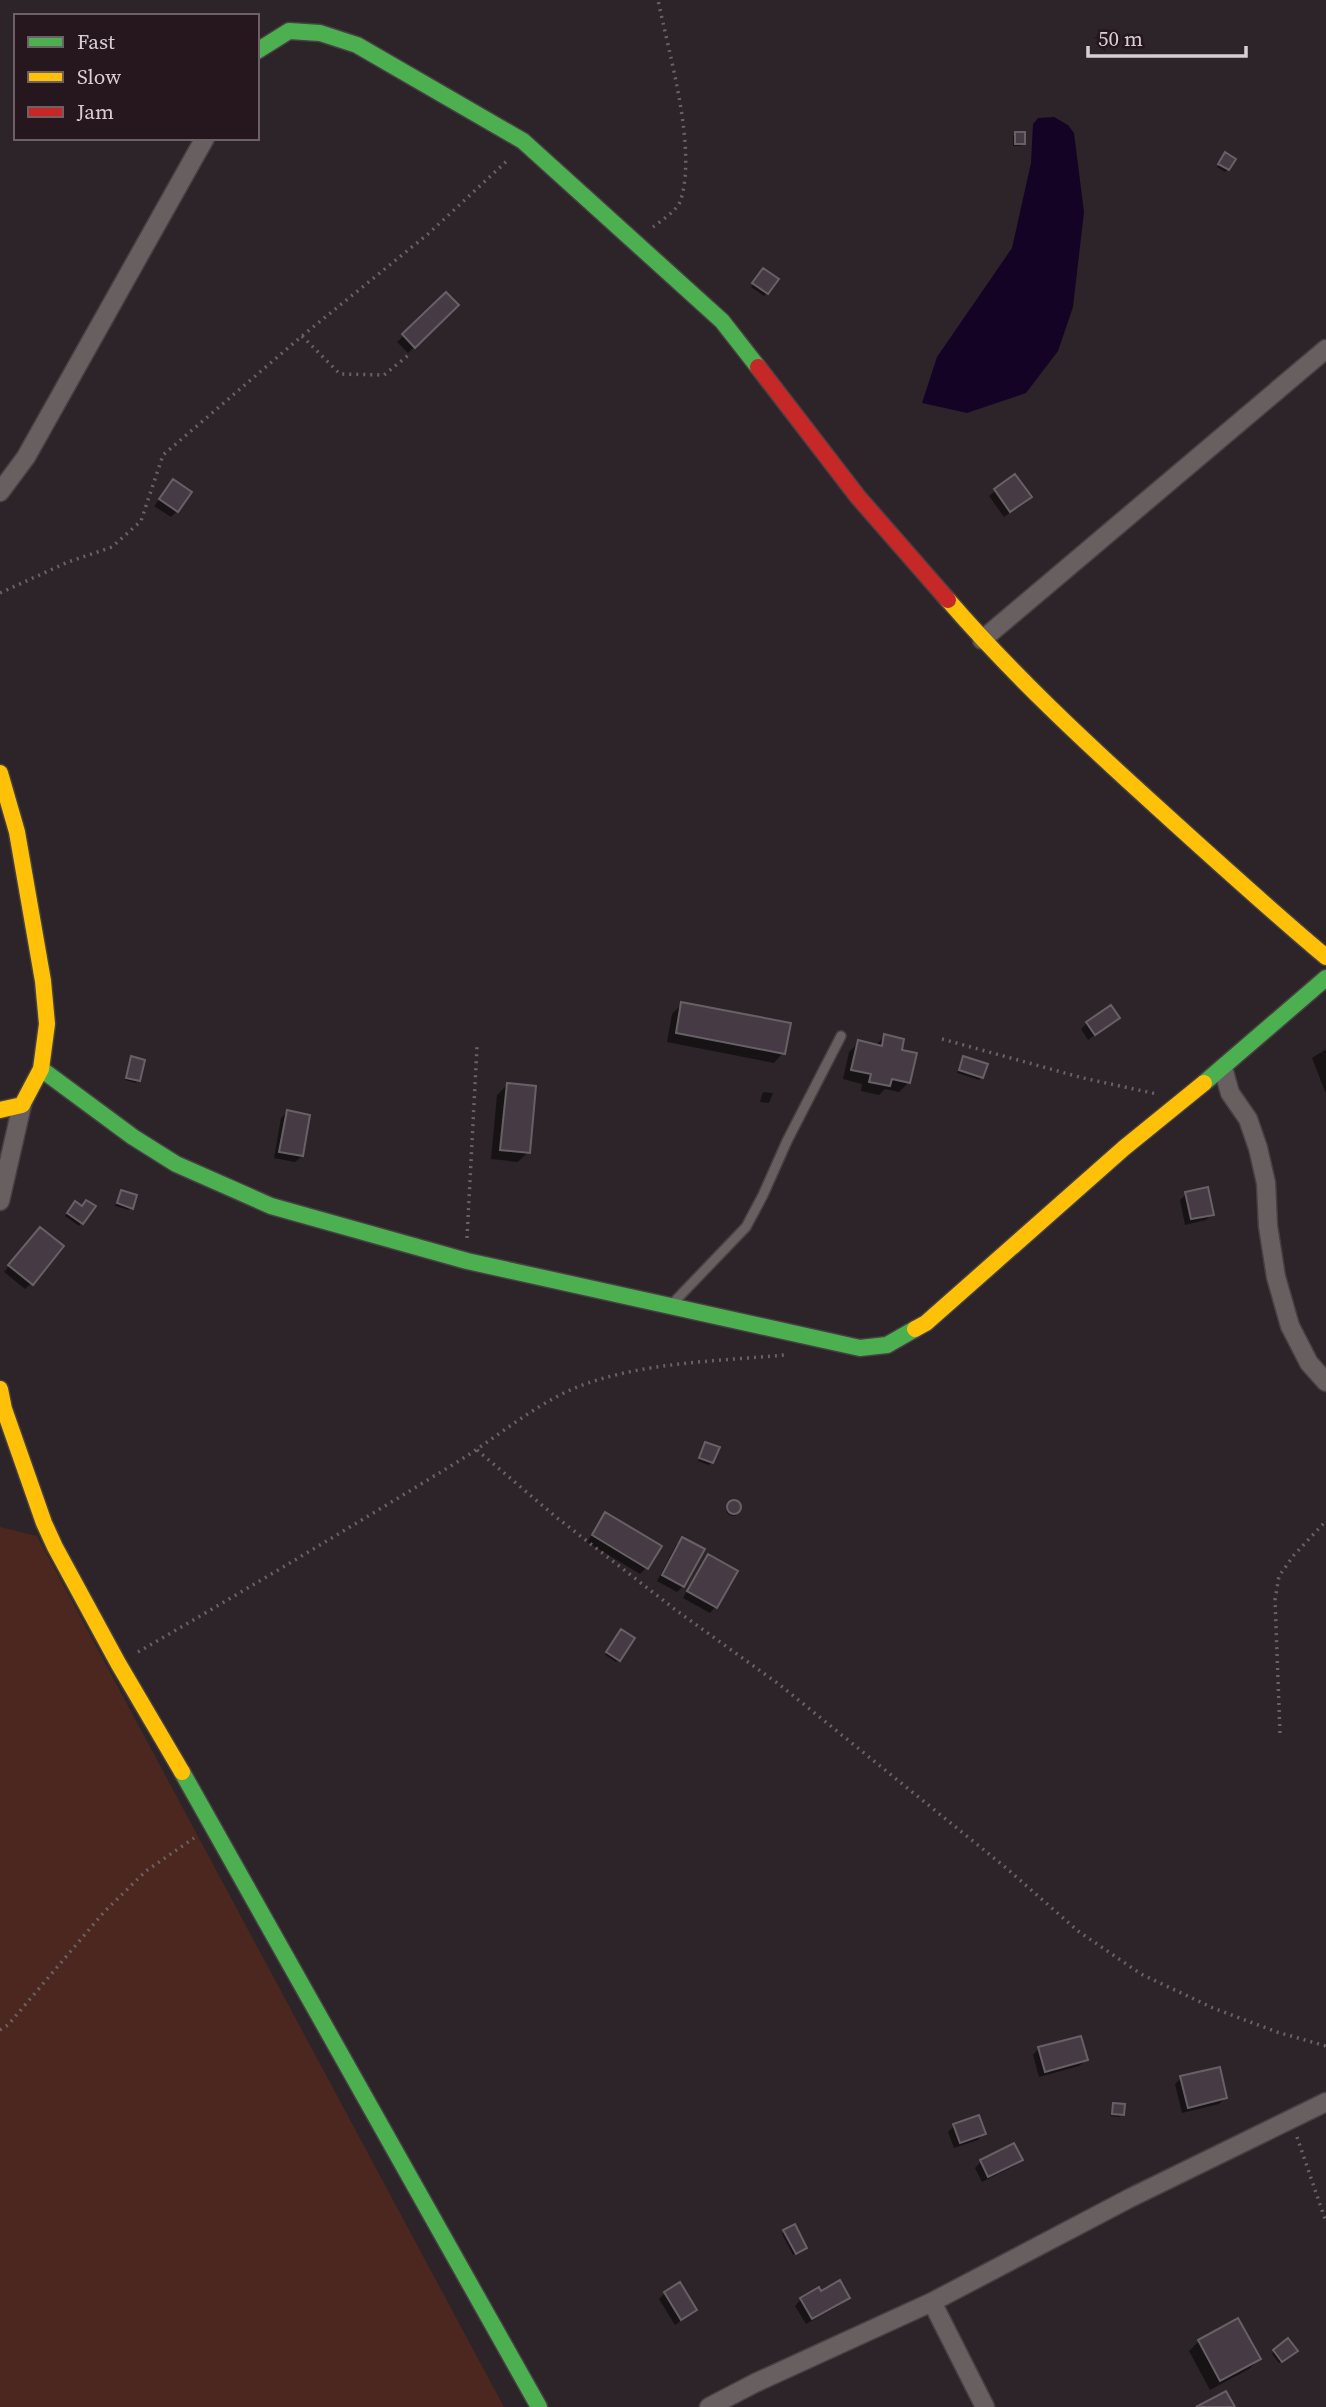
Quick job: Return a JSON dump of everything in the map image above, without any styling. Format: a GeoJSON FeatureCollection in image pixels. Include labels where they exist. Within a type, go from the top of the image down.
{"type":"FeatureCollection","features":[{"type":"Feature","properties":{"kind":"street"},"geometry":{"type":"LineString","coordinates":[[259,50],[289,31],[320,33],[357,45],[523,141],[722,321],[858,497],[982,640],[1066,725],[1326,957]]}},
{"type":"Feature","properties":{"kind":"street"},"geometry":{"type":"LineString","coordinates":[[0,492],[26,457],[204,140]]}},
{"type":"Feature","properties":{"kind":"street"},"geometry":{"type":"LineString","coordinates":[[982,640],[1326,349]]}},
{"type":"Feature","properties":{"kind":"street"},"geometry":{"type":"LineString","coordinates":[[0,774],[17,832],[43,981],[47,1024],[41,1069],[22,1105],[0,1201]]}},
{"type":"Feature","properties":{"kind":"street"},"geometry":{"type":"LineString","coordinates":[[41,1069],[133,1137],[176,1164],[271,1206],[467,1261],[860,1348],[887,1345],[926,1323],[1124,1148],[1223,1068],[1326,978]]}},
{"type":"Feature","properties":{"kind":"street"},"geometry":{"type":"LineString","coordinates":[[1223,1068],[1230,1093],[1248,1119],[1258,1148],[1266,1182],[1268,1226],[1276,1277],[1290,1326],[1309,1363],[1326,1382]]}},
{"type":"Feature","properties":{"kind":"street"},"geometry":{"type":"LineString","coordinates":[[0,1110],[22,1105]]}},
{"type":"Feature","properties":{"kind":"street"},"geometry":{"type":"LineString","coordinates":[[0,1390],[4,1409],[44,1524],[118,1663],[213,1826],[539,2407]]}},
{"type":"Feature","properties":{"kind":"street"},"geometry":{"type":"LineString","coordinates":[[709,2407],[755,2383],[932,2302],[1130,2198],[1326,2102]]}},
{"type":"Feature","properties":{"kind":"street"},"geometry":{"type":"LineString","coordinates":[[932,2302],[985,2407]]}},
{"type":"Feature","properties":{"kind":"lane"},"geometry":{"type":"LineString","coordinates":[[669,1306],[746,1227],[841,1036]]}},
{"type":"Feature","properties":{"kind":"path"},"geometry":{"type":"LineString","coordinates":[[636,243],[679,204],[687,164],[680,112],[658,0]]}},
{"type":"Feature","properties":{"kind":"path"},"geometry":{"type":"LineString","coordinates":[[0,593],[68,562],[112,547],[141,521],[163,455],[302,336],[428,234],[517,152]]}},
{"type":"Feature","properties":{"kind":"path"},"geometry":{"type":"LineString","coordinates":[[302,336],[340,374],[384,375],[411,354]]}},
{"type":"Feature","properties":{"kind":"path"},"geometry":{"type":"LineString","coordinates":[[942,1039],[1183,1101]]}},
{"type":"Feature","properties":{"kind":"path"},"geometry":{"type":"LineString","coordinates":[[467,1261],[477,1047]]}},
{"type":"Feature","properties":{"kind":"path"},"geometry":{"type":"LineString","coordinates":[[118,1663],[246,1590],[477,1450],[522,1417],[584,1385],[652,1368],[793,1354]]}},
{"type":"Feature","properties":{"kind":"path"},"geometry":{"type":"LineString","coordinates":[[477,1450],[556,1517],[666,1603],[780,1685],[984,1850],[1078,1931],[1141,1974],[1213,2008],[1277,2032],[1326,2046]]}},
{"type":"Feature","properties":{"kind":"path"},"geometry":{"type":"LineString","coordinates":[[1280,1733],[1275,1600],[1279,1576],[1294,1555],[1326,1521]]}},
{"type":"Feature","properties":{"kind":"path"},"geometry":{"type":"LineString","coordinates":[[0,2029],[8,2025],[104,1912],[146,1871],[213,1826]]}},
{"type":"Feature","properties":{"kind":"path"},"geometry":{"type":"LineString","coordinates":[[1291,2119],[1326,2222]]}},
{"type":"Feature","properties":{"kind":"shaded area"},"geometry":{"type":"Polygon","coordinates":[[[1054,117],[1068,125],[1074,133],[1084,212],[1073,307],[1058,351],[1026,393],[967,413],[922,403],[937,357],[1012,248],[1031,163],[1033,124],[1038,118],[1054,117]]]}},
{"type":"Feature","properties":{"kind":"shaded area"},"geometry":{"type":"Polygon","coordinates":[[[0,1527],[37,1536],[504,2407],[0,2407],[0,1527]]]}},
{"type":"Feature","properties":{"kind":"building"},"geometry":{"type":"Polygon","coordinates":[[[1015,132],[1025,132],[1025,144],[1015,144],[1015,132]]]}},
{"type":"Feature","properties":{"kind":"building"},"geometry":{"type":"Polygon","coordinates":[[[1225,152],[1236,159],[1229,170],[1218,164],[1225,152]]]}},
{"type":"Feature","properties":{"kind":"building"},"geometry":{"type":"Polygon","coordinates":[[[763,268],[779,279],[768,294],[752,283],[763,268]]]}},
{"type":"Feature","properties":{"kind":"building"},"geometry":{"type":"Polygon","coordinates":[[[446,292],[459,305],[415,348],[402,334],[446,292]]]}},
{"type":"Feature","properties":{"kind":"building"},"geometry":{"type":"Polygon","coordinates":[[[1015,474],[1032,497],[1010,512],[994,489],[1015,474]]]}},
{"type":"Feature","properties":{"kind":"building"},"geometry":{"type":"Polygon","coordinates":[[[173,479],[192,492],[178,512],[159,499],[173,479]]]}},
{"type":"Feature","properties":{"kind":"building"},"geometry":{"type":"Polygon","coordinates":[[[681,1002],[791,1023],[785,1054],[676,1033],[681,1002]]]}},
{"type":"Feature","properties":{"kind":"building"},"geometry":{"type":"Polygon","coordinates":[[[1111,1005],[1120,1018],[1095,1035],[1086,1022],[1111,1005]]]}},
{"type":"Feature","properties":{"kind":"building"},"geometry":{"type":"Polygon","coordinates":[[[884,1034],[904,1039],[902,1050],[917,1053],[910,1083],[892,1079],[890,1086],[869,1082],[871,1074],[851,1070],[858,1040],[882,1046],[884,1034]]]}},
{"type":"Feature","properties":{"kind":"building"},"geometry":{"type":"Polygon","coordinates":[[[131,1056],[145,1060],[140,1081],[126,1078],[131,1056]]]}},
{"type":"Feature","properties":{"kind":"building"},"geometry":{"type":"Polygon","coordinates":[[[963,1056],[988,1064],[983,1078],[959,1070],[963,1056]]]}},
{"type":"Feature","properties":{"kind":"building"},"geometry":{"type":"Polygon","coordinates":[[[507,1083],[536,1086],[530,1153],[500,1150],[507,1083]]]}},
{"type":"Feature","properties":{"kind":"building"},"geometry":{"type":"Polygon","coordinates":[[[287,1110],[310,1115],[303,1156],[279,1152],[287,1110]]]}},
{"type":"Feature","properties":{"kind":"building"},"geometry":{"type":"Polygon","coordinates":[[[1208,1187],[1214,1215],[1191,1219],[1185,1192],[1208,1187]]]}},
{"type":"Feature","properties":{"kind":"building"},"geometry":{"type":"Polygon","coordinates":[[[121,1190],[137,1195],[133,1209],[117,1203],[121,1190]]]}},
{"type":"Feature","properties":{"kind":"building"},"geometry":{"type":"Polygon","coordinates":[[[86,1200],[96,1206],[83,1224],[67,1213],[75,1201],[82,1206],[86,1200]]]}},
{"type":"Feature","properties":{"kind":"building"},"geometry":{"type":"Polygon","coordinates":[[[40,1227],[64,1246],[33,1285],[8,1265],[40,1227]]]}},
{"type":"Feature","properties":{"kind":"building"},"geometry":{"type":"Polygon","coordinates":[[[705,1442],[720,1447],[713,1463],[699,1458],[705,1442]]]}},
{"type":"Feature","properties":{"kind":"building"},"geometry":{"type":"Polygon","coordinates":[[[731,1500],[737,1500],[741,1507],[737,1514],[731,1514],[727,1510],[727,1504],[731,1500]]]}},
{"type":"Feature","properties":{"kind":"building"},"geometry":{"type":"Polygon","coordinates":[[[605,1512],[662,1546],[648,1569],[592,1535],[605,1512]]]}},
{"type":"Feature","properties":{"kind":"building"},"geometry":{"type":"Polygon","coordinates":[[[682,1537],[705,1549],[684,1587],[662,1575],[682,1537]]]}},
{"type":"Feature","properties":{"kind":"building"},"geometry":{"type":"Polygon","coordinates":[[[708,1554],[738,1571],[717,1608],[687,1591],[708,1554]]]}},
{"type":"Feature","properties":{"kind":"building"},"geometry":{"type":"Polygon","coordinates":[[[621,1629],[635,1638],[620,1661],[606,1652],[621,1629]]]}},
{"type":"Feature","properties":{"kind":"building"},"geometry":{"type":"Polygon","coordinates":[[[1081,2036],[1088,2060],[1045,2072],[1038,2047],[1081,2036]]]}},
{"type":"Feature","properties":{"kind":"building"},"geometry":{"type":"Polygon","coordinates":[[[1220,2067],[1227,2098],[1188,2108],[1180,2076],[1220,2067]]]}},
{"type":"Feature","properties":{"kind":"building"},"geometry":{"type":"Polygon","coordinates":[[[1113,2103],[1125,2104],[1124,2115],[1112,2114],[1113,2103]]]}},
{"type":"Feature","properties":{"kind":"building"},"geometry":{"type":"Polygon","coordinates":[[[979,2115],[986,2134],[960,2143],[953,2124],[979,2115]]]}},
{"type":"Feature","properties":{"kind":"building"},"geometry":{"type":"Polygon","coordinates":[[[1014,2143],[1023,2160],[988,2177],[980,2160],[1014,2143]]]}},
{"type":"Feature","properties":{"kind":"building"},"geometry":{"type":"Polygon","coordinates":[[[795,2224],[807,2248],[796,2254],[783,2230],[795,2224]]]}},
{"type":"Feature","properties":{"kind":"building"},"geometry":{"type":"Polygon","coordinates":[[[840,2280],[850,2298],[812,2319],[800,2298],[819,2287],[821,2291],[840,2280]]]}},
{"type":"Feature","properties":{"kind":"building"},"geometry":{"type":"Polygon","coordinates":[[[680,2282],[697,2310],[681,2320],[664,2292],[680,2282]]]}},
{"type":"Feature","properties":{"kind":"building"},"geometry":{"type":"Polygon","coordinates":[[[1238,2318],[1261,2359],[1220,2381],[1198,2340],[1238,2318]]]}},
{"type":"Feature","properties":{"kind":"building"},"geometry":{"type":"Polygon","coordinates":[[[1288,2338],[1298,2351],[1282,2362],[1273,2350],[1288,2338]]]}},
{"type":"Feature","properties":{"kind":"building"},"geometry":{"type":"Polygon","coordinates":[[[1226,2391],[1235,2407],[1196,2407],[1226,2391]]]}},
{"type":"Feature","properties":{"kind":"traffic: fast"},"geometry":{"type":"LineString","coordinates":[[259,50],[289,31],[320,33],[357,45],[523,141],[722,321],[758,367]]}},
{"type":"Feature","properties":{"kind":"traffic: fast"},"geometry":{"type":"LineString","coordinates":[[1204,1083],[1326,978]]}},
{"type":"Feature","properties":{"kind":"traffic: fast"},"geometry":{"type":"LineString","coordinates":[[41,1069],[133,1137],[176,1164],[271,1206],[467,1261],[860,1348],[887,1345],[915,1329]]}},
{"type":"Feature","properties":{"kind":"traffic: fast"},"geometry":{"type":"LineString","coordinates":[[182,1772],[539,2407]]}},
{"type":"Feature","properties":{"kind":"traffic: slow"},"geometry":{"type":"LineString","coordinates":[[948,600],[998,655],[1077,733],[1326,957]]}},
{"type":"Feature","properties":{"kind":"traffic: slow"},"geometry":{"type":"LineString","coordinates":[[0,773],[17,832],[43,981],[47,1024],[41,1069],[22,1105],[0,1110]]}},
{"type":"Feature","properties":{"kind":"traffic: slow"},"geometry":{"type":"LineString","coordinates":[[915,1329],[926,1323],[1124,1148],[1204,1083]]}},
{"type":"Feature","properties":{"kind":"traffic: slow"},"geometry":{"type":"LineString","coordinates":[[0,1389],[4,1409],[55,1547],[118,1663],[182,1772]]}},
{"type":"Feature","properties":{"kind":"traffic: jam"},"geometry":{"type":"LineString","coordinates":[[758,367],[858,497],[948,600]]}}]}
